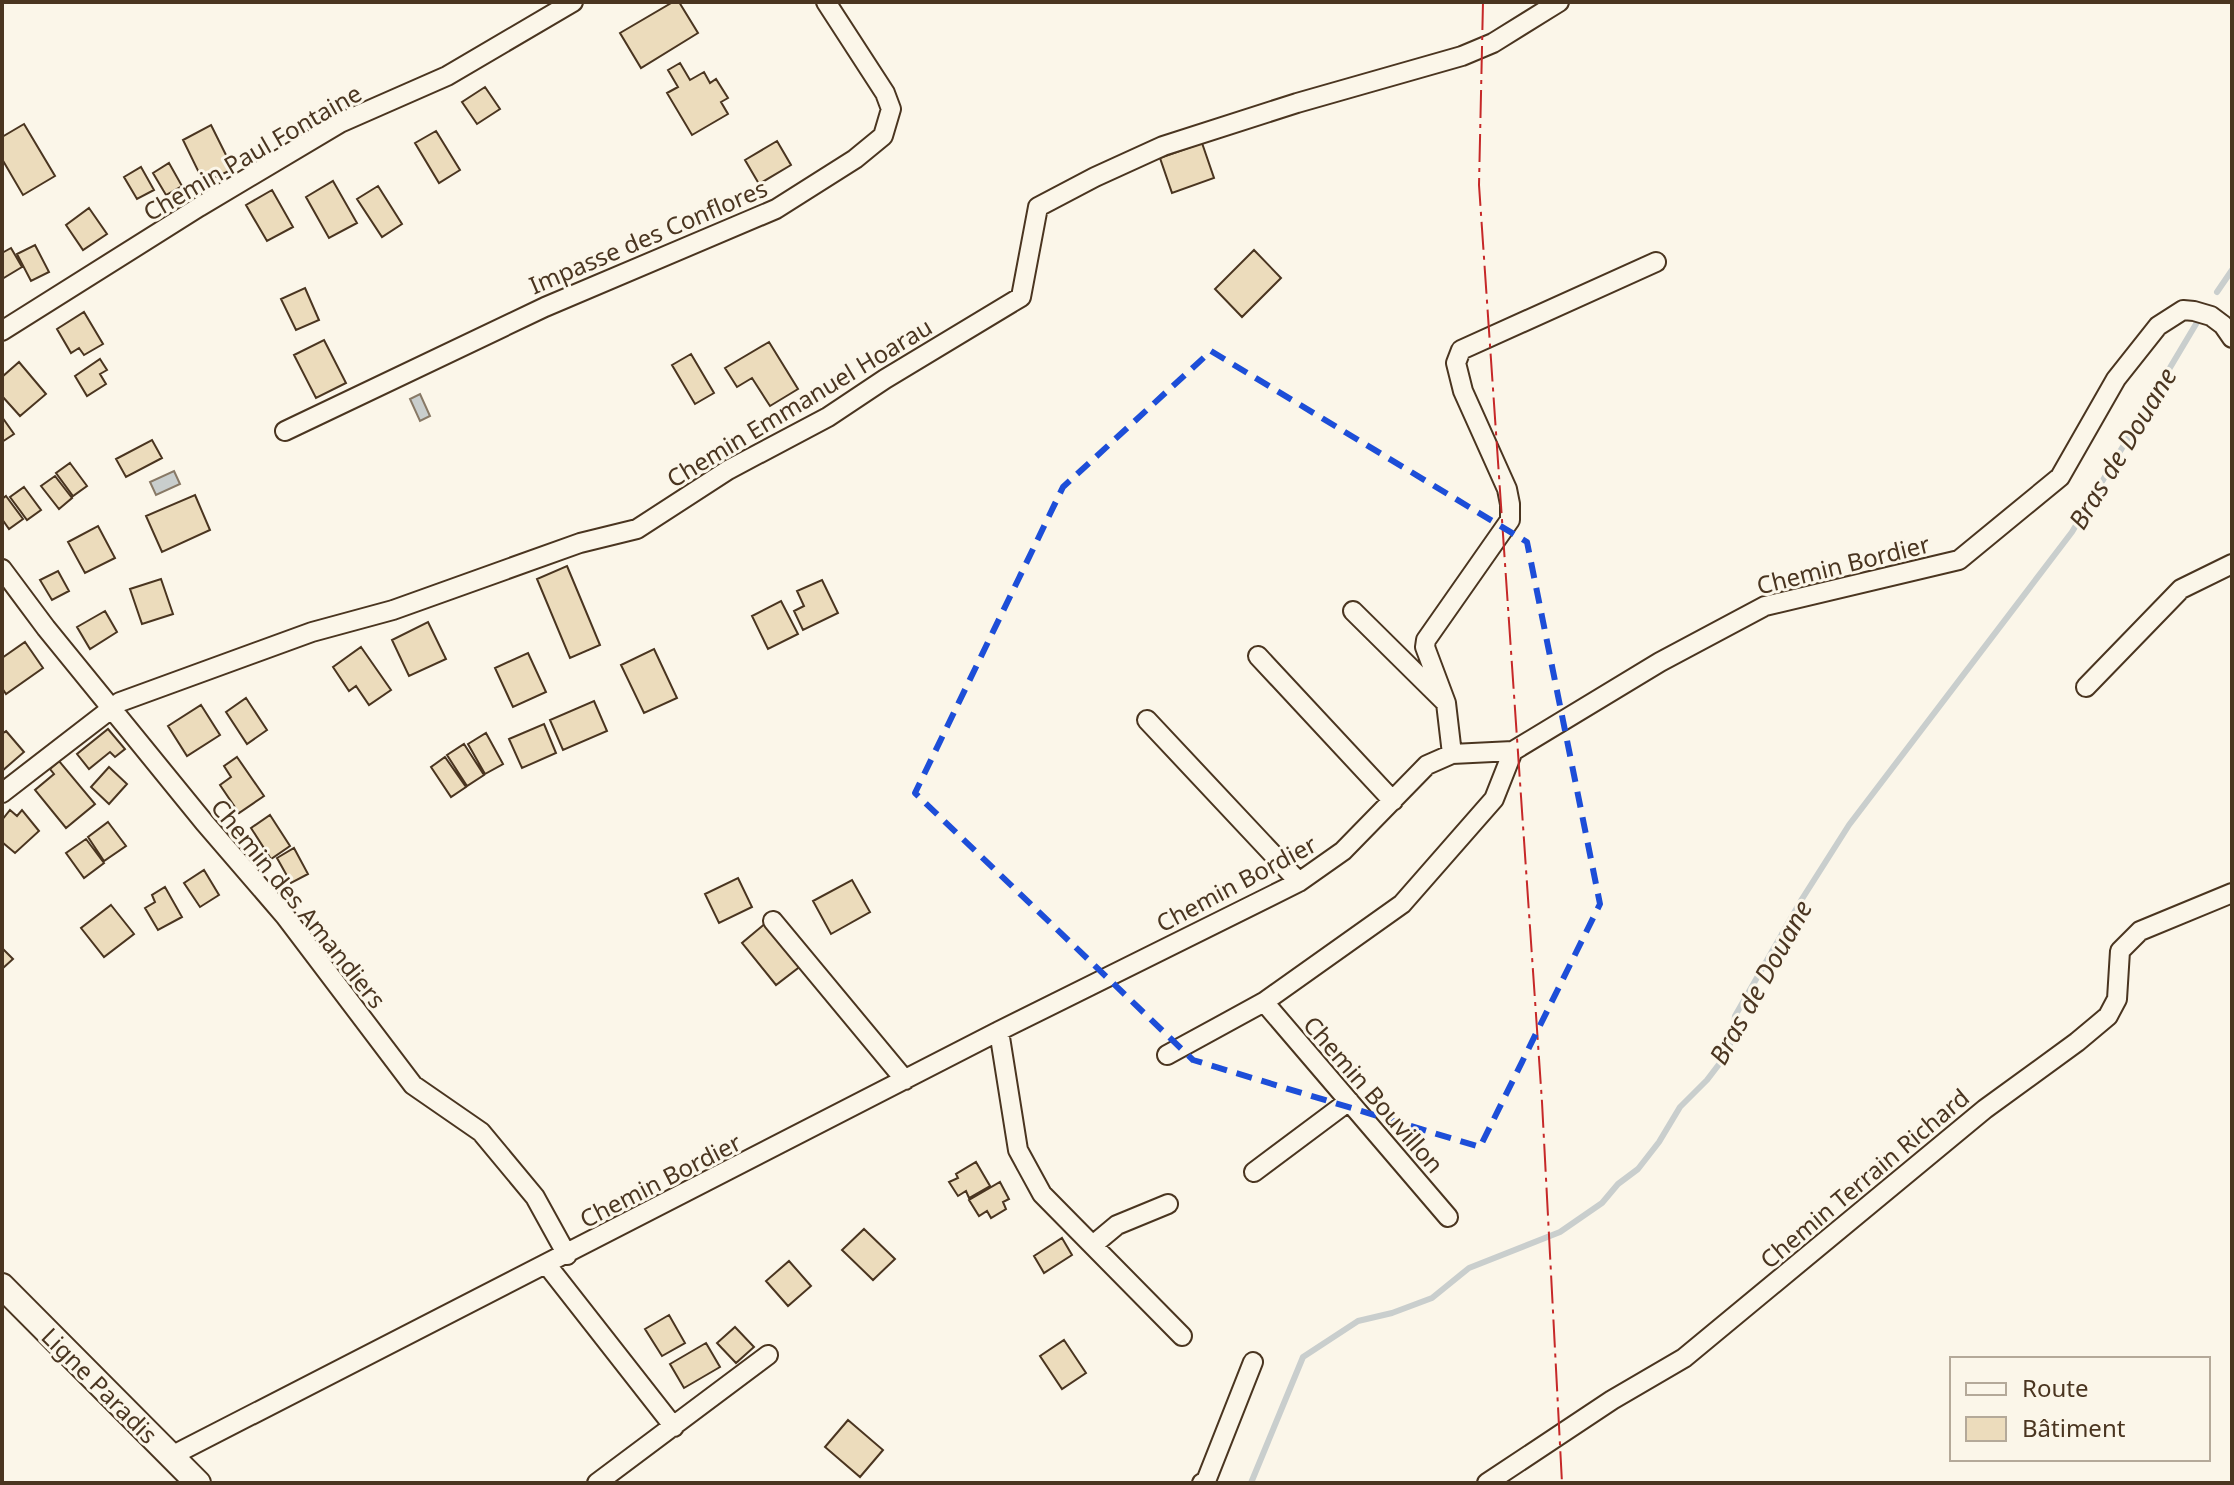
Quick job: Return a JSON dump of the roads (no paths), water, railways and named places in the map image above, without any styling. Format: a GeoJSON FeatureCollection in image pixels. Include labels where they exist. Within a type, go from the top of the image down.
{"type":"FeatureCollection","features":[{"type":"Feature","properties":{"kind":"main road","name":"Ligne Paradis"},"geometry":{"type":"LineString","coordinates":[[2,1286],[198,1483]]}},
{"type":"Feature","properties":{"kind":"street","name":"Chemin Paul Fontaine"},"geometry":{"type":"LineString","coordinates":[[2,331],[340,123],[447,76],[573,2]]}},
{"type":"Feature","properties":{"kind":"street","name":"Impasse des Conflores"},"geometry":{"type":"LineString","coordinates":[[285,431],[545,307],[776,209],[855,159],[883,136],[891,109],[885,93],[826,2]]}},
{"type":"Feature","properties":{"kind":"street","name":"Chemin Emmanuel Hoarau"},"geometry":{"type":"LineString","coordinates":[[2,793],[120,702],[312,632],[393,610],[580,543],[637,529],[728,470],[828,417],[1021,297],[1038,207],[1095,177],[1163,146],[1297,103],[1462,56],[1493,43],[1559,2]]}},
{"type":"Feature","properties":{"kind":"street"},"geometry":{"type":"LineString","coordinates":[[1452,754],[1446,703],[1425,647],[1426,640],[1510,520],[1507,489],[1463,391],[1456,363],[1461,350],[1656,262]]}},
{"type":"Feature","properties":{"kind":"street","name":"Chemin Bordier"},"geometry":{"type":"LineString","coordinates":[[173,1459],[181,1451],[999,1031],[1299,882],[1343,851],[1427,765],[1452,754],[1513,751],[1660,662],[1765,606],[1959,560],[2060,477],[2116,379],[2158,326],[2183,310],[2194,311],[2211,316],[2223,325],[2232,338]]}},
{"type":"Feature","properties":{"kind":"street"},"geometry":{"type":"LineString","coordinates":[[2086,687],[2181,589],[2232,564]]}},
{"type":"Feature","properties":{"kind":"street","name":"Chemin des Amandiers"},"geometry":{"type":"LineString","coordinates":[[2,569],[112,709],[285,916],[413,1085],[481,1132],[517,1175],[535,1197],[567,1255]]}},
{"type":"Feature","properties":{"kind":"street"},"geometry":{"type":"LineString","coordinates":[[1353,611],[1446,703]]}},
{"type":"Feature","properties":{"kind":"street"},"geometry":{"type":"LineString","coordinates":[[1258,656],[1393,801]]}},
{"type":"Feature","properties":{"kind":"street"},"geometry":{"type":"LineString","coordinates":[[1147,720],[1299,882]]}},
{"type":"Feature","properties":{"kind":"street"},"geometry":{"type":"LineString","coordinates":[[1167,1055],[1264,1002],[1402,904],[1494,799],[1513,751]]}},
{"type":"Feature","properties":{"kind":"street","name":"Chemin Terrain Richard"},"geometry":{"type":"LineString","coordinates":[[1487,1483],[1599,1408],[1684,1358],[1985,1109],[2108,1016],[2117,999],[2120,951],[2140,931],[2232,893]]}},
{"type":"Feature","properties":{"kind":"street"},"geometry":{"type":"LineString","coordinates":[[773,921],[905,1080]]}},
{"type":"Feature","properties":{"kind":"street","name":"Chemin Bouvillon"},"geometry":{"type":"LineString","coordinates":[[1264,1002],[1448,1217]]}},
{"type":"Feature","properties":{"kind":"street"},"geometry":{"type":"LineString","coordinates":[[999,1031],[1021,1159],[1042,1194],[1182,1336]]}},
{"type":"Feature","properties":{"kind":"street"},"geometry":{"type":"LineString","coordinates":[[1254,1172],[1349,1101]]}},
{"type":"Feature","properties":{"kind":"street"},"geometry":{"type":"LineString","coordinates":[[1093,1245],[1117,1225],[1168,1204]]}},
{"type":"Feature","properties":{"kind":"street"},"geometry":{"type":"LineString","coordinates":[[547,1265],[674,1427]]}},
{"type":"Feature","properties":{"kind":"street"},"geometry":{"type":"LineString","coordinates":[[597,1483],[768,1355]]}},
{"type":"Feature","properties":{"kind":"street"},"geometry":{"type":"LineString","coordinates":[[1202,1483],[1206,1481],[1253,1362]]}},
{"type":"Feature","properties":{"kind":"waterway","name":"Bras de Douane"},"geometry":{"type":"LineString","coordinates":[[2217,292],[2232,270]]}},
{"type":"Feature","properties":{"kind":"waterway","name":"Bras de Douane"},"geometry":{"type":"LineString","coordinates":[[1251,1483],[1303,1357],[1358,1321],[1392,1313],[1432,1298],[1469,1268],[1560,1232],[1602,1203],[1618,1184],[1638,1169],[1680,1107],[1720,1063],[1732,1040],[1735,1016],[1802,899],[1849,825],[2072,532],[2199,319]]}}]}
